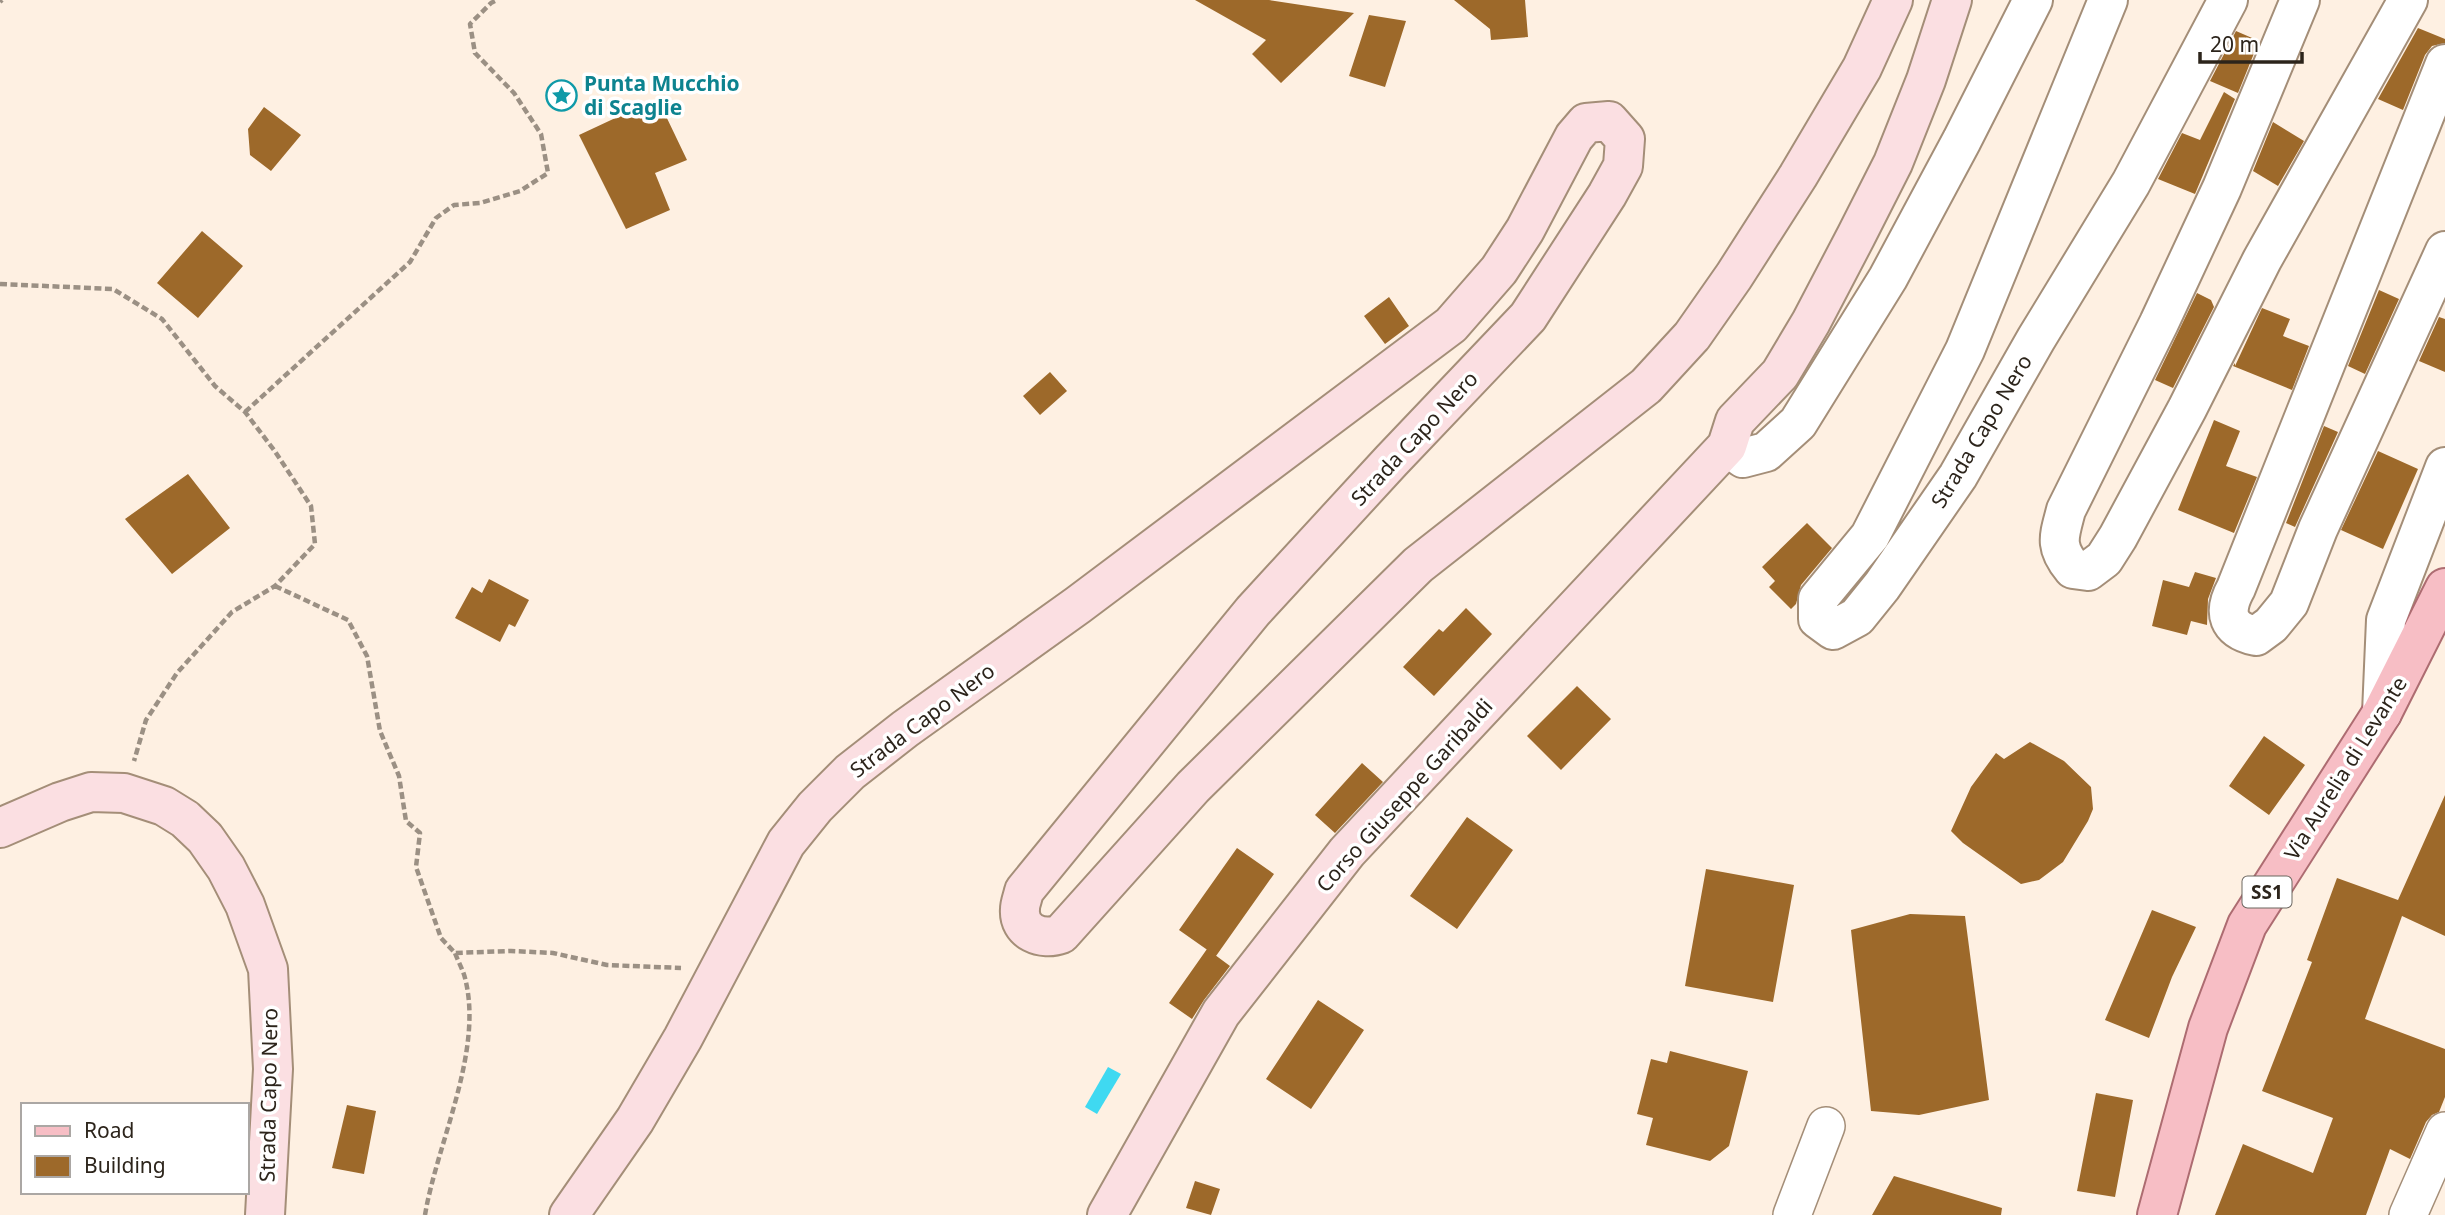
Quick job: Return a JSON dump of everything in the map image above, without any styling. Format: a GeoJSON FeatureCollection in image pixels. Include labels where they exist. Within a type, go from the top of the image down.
{"type":"FeatureCollection","features":[{"type":"Feature","properties":{"kind":"main road","name":"Strada Capo Nero"},"geometry":{"type":"LineString","coordinates":[[569,1215],[635,1120],[683,1038],[786,843],[815,807],[850,772],[1174,534],[1451,325],[1499,270],[1519,240],[1573,137],[1586,123],[1609,121],[1625,139],[1623,166],[1528,317],[1253,611],[1024,891],[1021,919],[1033,934],[1052,937],[1068,928],[1193,787],[1418,565],[1646,386],[1692,336],[1798,176],[1862,68],[1893,0]]}},
{"type":"Feature","properties":{"kind":"main road"},"geometry":{"type":"LineString","coordinates":[[1727,446],[1735,421],[1780,374],[1811,322],[1893,163],[1926,80],[1952,0]]}},
{"type":"Feature","properties":{"kind":"main road","name":"Corso Giuseppe Garibaldi"},"geometry":{"type":"LineString","coordinates":[[1107,1215],[1221,1013],[1347,852],[1727,446]]}},
{"type":"Feature","properties":{"kind":"main road","name":"Via Aurelia di Levante"},"geometry":{"type":"LineString","coordinates":[[2157,1215],[2208,1028],[2247,925],[2382,713],[2443,593]]}},
{"type":"Feature","properties":{"kind":"main road","name":"Strada Capo Nero"},"geometry":{"type":"LineString","coordinates":[[0,828],[60,802],[91,792],[124,793],[164,806],[185,819],[205,838],[226,868],[245,905],[268,969],[273,1069],[265,1215]]}},
{"type":"Feature","properties":{"kind":"street"},"geometry":{"type":"LineString","coordinates":[[1727,446],[1743,458],[1766,452],[1798,423],[1888,278],[2033,0]]}},
{"type":"Feature","properties":{"kind":"street","name":"Strada Capo Nero"},"geometry":{"type":"LineString","coordinates":[[2108,0],[1965,350],[1870,536],[1818,599],[1818,619],[1833,630],[1857,617],[1958,477],[2036,339],[2131,184],[2228,0]]}},
{"type":"Feature","properties":{"kind":"street"},"geometry":{"type":"LineString","coordinates":[[2300,0],[2222,188],[2159,323],[2066,510],[2060,536],[2062,555],[2073,569],[2088,571],[2104,559],[2118,537],[2188,409],[2262,260],[2408,0]]}},
{"type":"Feature","properties":{"kind":"street"},"geometry":{"type":"LineString","coordinates":[[2445,64],[2348,311],[2228,603],[2230,620],[2242,633],[2256,636],[2271,625],[2289,603],[2318,530],[2445,251]]}},
{"type":"Feature","properties":{"kind":"street"},"geometry":{"type":"LineString","coordinates":[[2382,713],[2386,621],[2445,467]]}},
{"type":"Feature","properties":{"kind":"street"},"geometry":{"type":"LineString","coordinates":[[1792,1215],[1826,1126]]}},
{"type":"Feature","properties":{"kind":"street"},"geometry":{"type":"LineString","coordinates":[[2408,1215],[2445,1131]]}},
{"type":"Feature","properties":{"kind":"path"},"geometry":{"type":"LineString","coordinates":[[245,412],[410,262],[436,218],[454,205],[480,204],[520,191],[548,173],[541,134],[514,93],[475,53],[470,24],[496,0]]}},
{"type":"Feature","properties":{"kind":"path"},"geometry":{"type":"LineString","coordinates":[[0,284],[113,289],[162,319],[215,386],[245,412],[274,450],[310,506],[315,544],[275,586],[232,612],[177,673],[146,720],[124,793]]}},
{"type":"Feature","properties":{"kind":"path"},"geometry":{"type":"LineString","coordinates":[[275,586],[348,620],[367,656],[380,731],[399,776],[406,821],[420,833],[416,867],[441,938],[455,953],[465,978],[469,1016],[465,1059],[425,1215]]}},
{"type":"Feature","properties":{"kind":"path"},"geometry":{"type":"LineString","coordinates":[[455,953],[539,952],[607,965],[682,968],[717,973]]}},
{"type":"Feature","properties":{"kind":"water"},"geometry":{"type":"Polygon","coordinates":[[[1108,1067],[1121,1074],[1097,1114],[1085,1107],[1108,1067]]]}},
{"type":"Feature","properties":{"kind":"building"},"geometry":{"type":"Polygon","coordinates":[[[1195,0],[1269,0],[1354,13],[1281,83],[1252,54],[1266,40],[1195,0]]]}},
{"type":"Feature","properties":{"kind":"building"},"geometry":{"type":"Polygon","coordinates":[[[1454,0],[1525,0],[1528,37],[1491,40],[1490,29],[1454,0]]]}},
{"type":"Feature","properties":{"kind":"building"},"geometry":{"type":"Polygon","coordinates":[[[1369,15],[1406,21],[1385,87],[1349,76],[1369,15]]]}},
{"type":"Feature","properties":{"kind":"building"},"geometry":{"type":"Polygon","coordinates":[[[2418,28],[2445,39],[2445,43],[2432,46],[2425,55],[2403,110],[2378,99],[2418,28]]]}},
{"type":"Feature","properties":{"kind":"building"},"geometry":{"type":"Polygon","coordinates":[[[2236,31],[2259,41],[2238,93],[2210,81],[2236,31]]]}},
{"type":"Feature","properties":{"kind":"building"},"geometry":{"type":"Polygon","coordinates":[[[2224,92],[2235,99],[2195,194],[2158,179],[2182,133],[2200,140],[2224,92]]]}},
{"type":"Feature","properties":{"kind":"building"},"geometry":{"type":"Polygon","coordinates":[[[641,106],[648,118],[664,112],[687,160],[655,173],[670,210],[626,229],[579,135],[641,106]]]}},
{"type":"Feature","properties":{"kind":"building"},"geometry":{"type":"Polygon","coordinates":[[[264,107],[301,135],[271,171],[250,155],[248,129],[264,107]]]}},
{"type":"Feature","properties":{"kind":"building"},"geometry":{"type":"Polygon","coordinates":[[[2273,122],[2304,141],[2278,186],[2253,171],[2273,122]]]}},
{"type":"Feature","properties":{"kind":"building"},"geometry":{"type":"Polygon","coordinates":[[[202,231],[243,266],[198,318],[157,283],[202,231]]]}},
{"type":"Feature","properties":{"kind":"building"},"geometry":{"type":"Polygon","coordinates":[[[2379,290],[2399,299],[2365,374],[2348,366],[2379,290]]]}},
{"type":"Feature","properties":{"kind":"building"},"geometry":{"type":"Polygon","coordinates":[[[2197,293],[2211,300],[2214,307],[2173,388],[2155,380],[2197,293]]]}},
{"type":"Feature","properties":{"kind":"building"},"geometry":{"type":"Polygon","coordinates":[[[1389,297],[1409,326],[1385,344],[1364,316],[1389,297]]]}},
{"type":"Feature","properties":{"kind":"building"},"geometry":{"type":"Polygon","coordinates":[[[2262,308],[2290,319],[2283,336],[2309,346],[2292,390],[2233,366],[2262,308]]]}},
{"type":"Feature","properties":{"kind":"building"},"geometry":{"type":"Polygon","coordinates":[[[2439,317],[2445,319],[2445,372],[2419,361],[2439,317]]]}},
{"type":"Feature","properties":{"kind":"building"},"geometry":{"type":"Polygon","coordinates":[[[1050,372],[1067,391],[1040,415],[1023,396],[1050,372]]]}},
{"type":"Feature","properties":{"kind":"building"},"geometry":{"type":"Polygon","coordinates":[[[2214,420],[2240,431],[2226,466],[2257,477],[2234,533],[2178,510],[2214,420]]]}},
{"type":"Feature","properties":{"kind":"building"},"geometry":{"type":"Polygon","coordinates":[[[2324,426],[2338,432],[2295,527],[2286,523],[2324,426]]]}},
{"type":"Feature","properties":{"kind":"building"},"geometry":{"type":"Polygon","coordinates":[[[2378,451],[2418,469],[2383,549],[2341,530],[2378,451]]]}},
{"type":"Feature","properties":{"kind":"building"},"geometry":{"type":"Polygon","coordinates":[[[188,474],[230,528],[172,574],[125,519],[188,474]]]}},
{"type":"Feature","properties":{"kind":"building"},"geometry":{"type":"Polygon","coordinates":[[[1807,523],[1832,548],[1801,585],[1796,604],[1791,609],[1769,587],[1775,581],[1762,567],[1807,523]]]}},
{"type":"Feature","properties":{"kind":"building"},"geometry":{"type":"Polygon","coordinates":[[[2195,572],[2216,578],[2208,599],[2207,625],[2191,621],[2187,635],[2152,626],[2163,580],[2189,587],[2195,572]]]}},
{"type":"Feature","properties":{"kind":"building"},"geometry":{"type":"Polygon","coordinates":[[[489,579],[529,600],[515,627],[509,624],[500,642],[455,618],[472,587],[482,593],[489,579]]]}},
{"type":"Feature","properties":{"kind":"building"},"geometry":{"type":"Polygon","coordinates":[[[1466,608],[1492,634],[1434,696],[1403,667],[1439,629],[1443,632],[1466,608]]]}},
{"type":"Feature","properties":{"kind":"building"},"geometry":{"type":"Polygon","coordinates":[[[1577,686],[1611,719],[1561,770],[1527,736],[1577,686]]]}},
{"type":"Feature","properties":{"kind":"building"},"geometry":{"type":"Polygon","coordinates":[[[2264,736],[2305,765],[2269,815],[2229,786],[2264,736]]]}},
{"type":"Feature","properties":{"kind":"building"},"geometry":{"type":"Polygon","coordinates":[[[2030,742],[2064,761],[2091,787],[2093,809],[2063,862],[2039,880],[2021,884],[1963,843],[1951,831],[1971,787],[1996,753],[2004,759],[2030,742]]]}},
{"type":"Feature","properties":{"kind":"building"},"geometry":{"type":"Polygon","coordinates":[[[1362,763],[1383,782],[1335,833],[1315,815],[1362,763]]]}},
{"type":"Feature","properties":{"kind":"building"},"geometry":{"type":"Polygon","coordinates":[[[2445,795],[2445,936],[2402,916],[2365,1019],[2445,1049],[2445,1097],[2439,1112],[2426,1122],[2410,1159],[2390,1149],[2366,1215],[2215,1215],[2243,1144],[2313,1173],[2333,1118],[2262,1091],[2312,962],[2307,960],[2337,878],[2398,900],[2445,795]]]}},
{"type":"Feature","properties":{"kind":"building"},"geometry":{"type":"Polygon","coordinates":[[[1467,817],[1513,850],[1457,929],[1410,896],[1467,817]]]}},
{"type":"Feature","properties":{"kind":"building"},"geometry":{"type":"Polygon","coordinates":[[[1237,848],[1274,874],[1216,956],[1179,930],[1237,848]]]}},
{"type":"Feature","properties":{"kind":"building"},"geometry":{"type":"Polygon","coordinates":[[[1706,869],[1794,885],[1773,1002],[1685,986],[1706,869]]]}},
{"type":"Feature","properties":{"kind":"building"},"geometry":{"type":"Polygon","coordinates":[[[2152,910],[2196,927],[2172,977],[2149,1038],[2105,1020],[2152,910]]]}},
{"type":"Feature","properties":{"kind":"building"},"geometry":{"type":"Polygon","coordinates":[[[1910,914],[1965,916],[1989,1100],[1919,1115],[1871,1111],[1851,930],[1910,914]]]}},
{"type":"Feature","properties":{"kind":"building"},"geometry":{"type":"Polygon","coordinates":[[[1207,949],[1230,966],[1192,1019],[1169,1003],[1207,949]]]}},
{"type":"Feature","properties":{"kind":"building"},"geometry":{"type":"Polygon","coordinates":[[[1318,1000],[1364,1030],[1311,1109],[1266,1079],[1318,1000]]]}},
{"type":"Feature","properties":{"kind":"building"},"geometry":{"type":"Polygon","coordinates":[[[1670,1051],[1748,1071],[1729,1146],[1710,1161],[1646,1145],[1653,1118],[1637,1114],[1651,1059],[1667,1063],[1670,1051]]]}},
{"type":"Feature","properties":{"kind":"building"},"geometry":{"type":"Polygon","coordinates":[[[2096,1093],[2133,1100],[2115,1197],[2077,1191],[2096,1093]]]}},
{"type":"Feature","properties":{"kind":"building"},"geometry":{"type":"Polygon","coordinates":[[[347,1105],[376,1111],[364,1174],[332,1168],[347,1105]]]}},
{"type":"Feature","properties":{"kind":"building"},"geometry":{"type":"Polygon","coordinates":[[[1894,1176],[2002,1208],[2001,1215],[1872,1215],[1894,1176]]]}},
{"type":"Feature","properties":{"kind":"building"},"geometry":{"type":"Polygon","coordinates":[[[1195,1181],[1220,1189],[1211,1215],[1186,1208],[1195,1181]]]}},
{"type":"Feature","properties":{"kind":"place","name":"Punta Mucchio di Scaglie"},"geometry":{"type":"Point","coordinates":[561,95]}}]}
